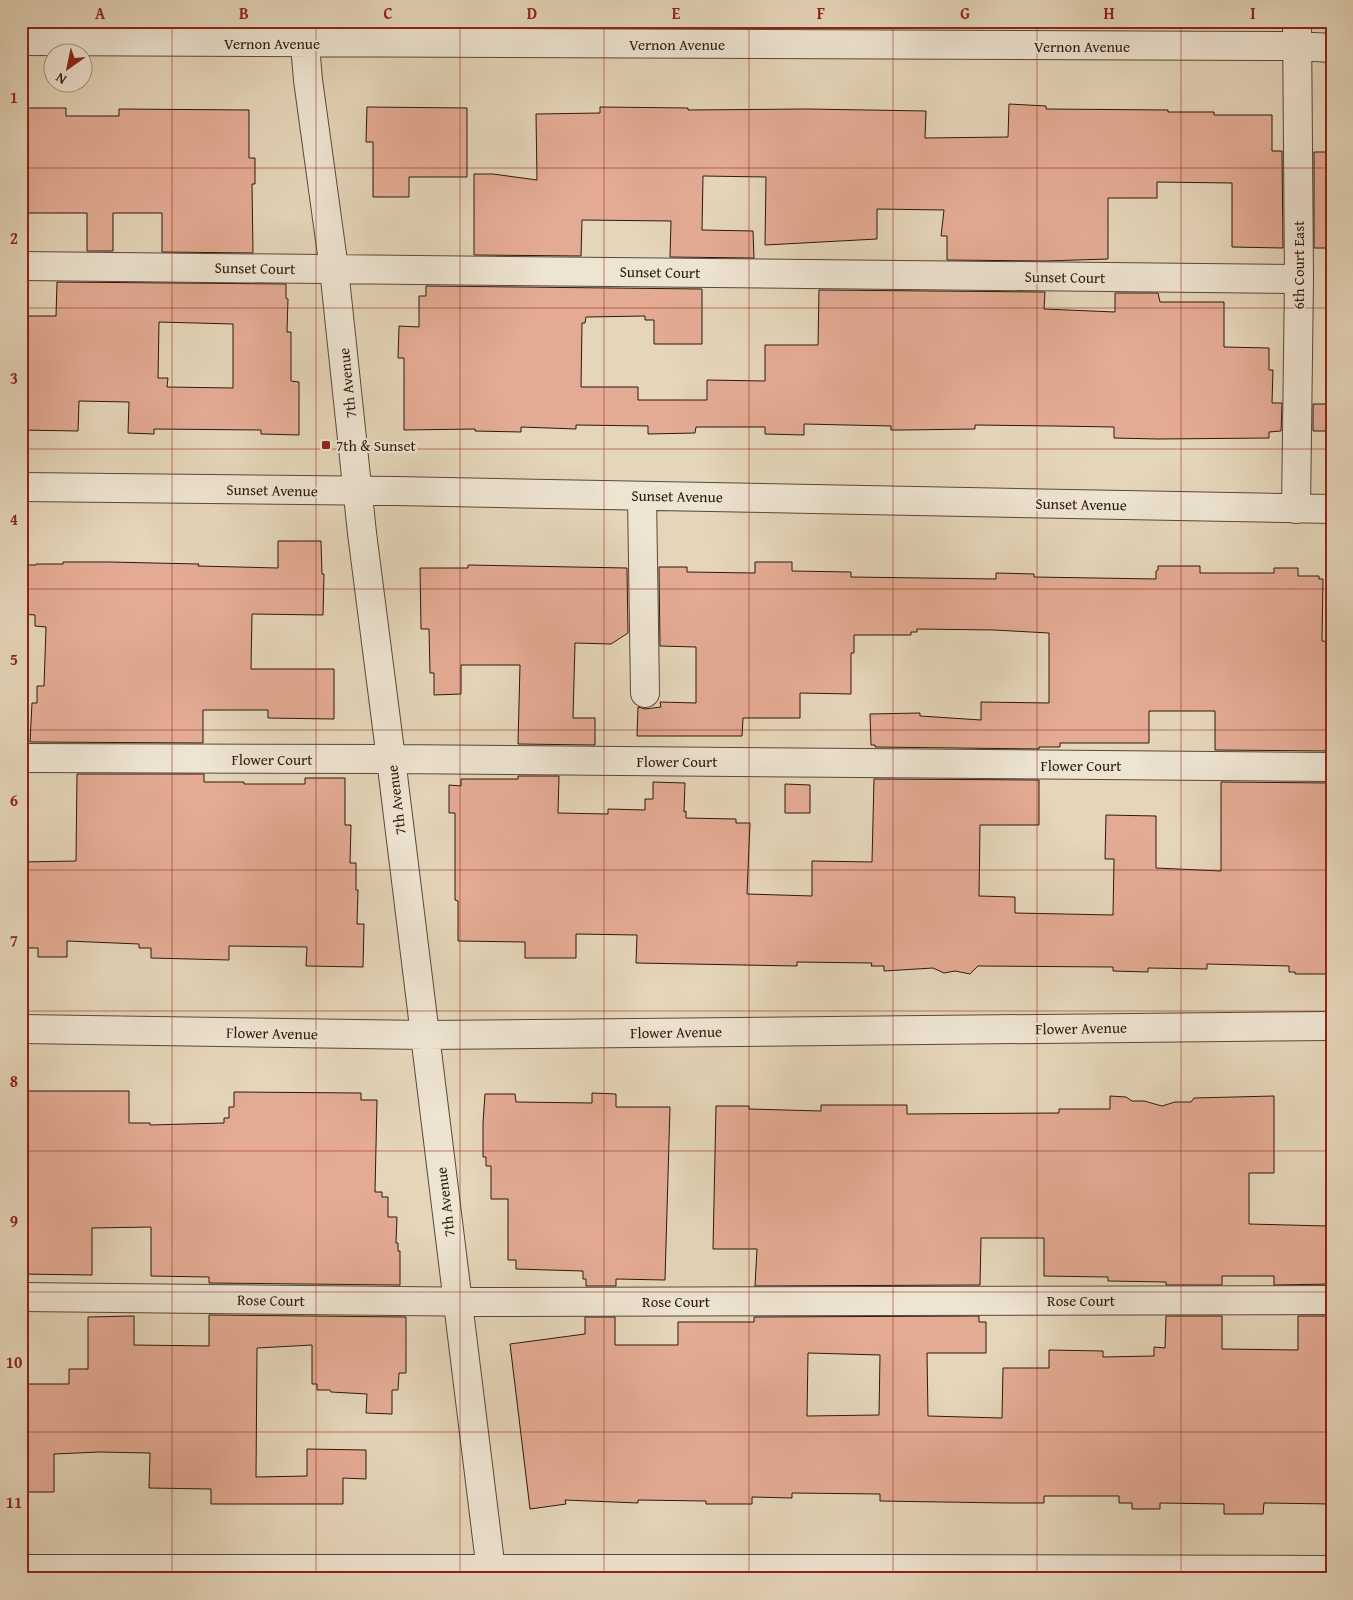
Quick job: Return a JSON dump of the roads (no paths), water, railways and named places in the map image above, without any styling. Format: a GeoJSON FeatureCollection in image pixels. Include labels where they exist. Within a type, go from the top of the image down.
{"type":"FeatureCollection","features":[{"type":"Feature","properties":{"kind":"street","name":"Vernon Avenue"},"geometry":{"type":"LineString","coordinates":[[21,41],[304,32],[1297,34],[1332,48]]}},
{"type":"Feature","properties":{"kind":"street","name":"7th Avenue"},"geometry":{"type":"LineString","coordinates":[[304,32],[308,80],[334,269],[362,533],[392,759],[491,1574]]}},
{"type":"Feature","properties":{"kind":"street","name":"6th Court East"},"geometry":{"type":"LineString","coordinates":[[1296,509],[1299,279],[1297,34]]}},
{"type":"Feature","properties":{"kind":"street","name":"Sunset Court"},"geometry":{"type":"LineString","coordinates":[[21,266],[1299,279]]}},
{"type":"Feature","properties":{"kind":"street","name":"Sunset Avenue"},"geometry":{"type":"LineString","coordinates":[[21,487],[358,490],[1332,509]]}},
{"type":"Feature","properties":{"kind":"street"},"geometry":{"type":"LineString","coordinates":[[642,496],[645,693]]}},
{"type":"Feature","properties":{"kind":"street","name":"Flower Court"},"geometry":{"type":"LineString","coordinates":[[21,758],[392,759],[1332,767]]}},
{"type":"Feature","properties":{"kind":"street","name":"Flower Avenue"},"geometry":{"type":"LineString","coordinates":[[21,1029],[425,1035],[1332,1026]]}},
{"type":"Feature","properties":{"kind":"street","name":"Rose Court"},"geometry":{"type":"LineString","coordinates":[[21,1298],[457,1302],[1332,1300]]}},
{"type":"Feature","properties":{"kind":"street"},"geometry":{"type":"LineString","coordinates":[[21,1569],[491,1574],[1269,1574],[1332,1570]]}},
{"type":"Feature","properties":{"kind":"place","name":"7th & Sunset"},"geometry":{"type":"Point","coordinates":[326,445]}}]}
